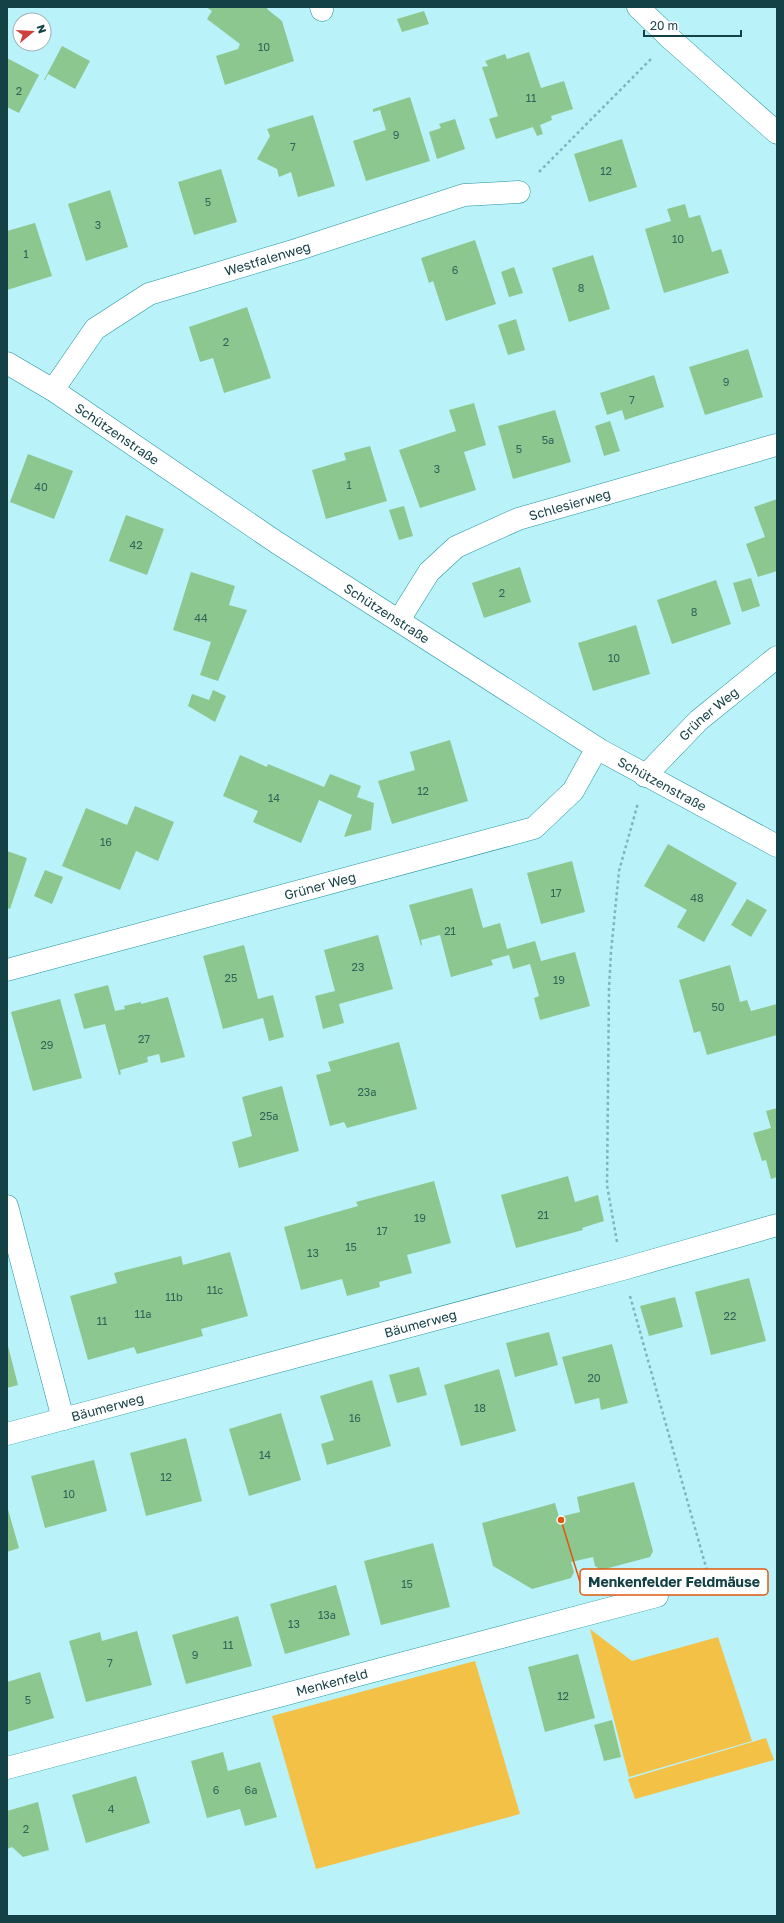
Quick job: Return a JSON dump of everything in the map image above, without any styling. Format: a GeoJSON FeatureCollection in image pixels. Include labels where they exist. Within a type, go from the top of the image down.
{"type":"FeatureCollection","features":[{"type":"Feature","properties":{"kind":"street"},"geometry":{"type":"LineString","coordinates":[[638,7],[671,39],[777,133]]}},
{"type":"Feature","properties":{"kind":"street","name":"Westfalenweg"},"geometry":{"type":"LineString","coordinates":[[53,390],[95,329],[149,294],[296,250],[464,194],[519,192]]}},
{"type":"Feature","properties":{"kind":"street","name":"Schützenstraße"},"geometry":{"type":"LineString","coordinates":[[7,363],[53,390],[276,542],[597,748],[645,776],[777,846]]}},
{"type":"Feature","properties":{"kind":"street","name":"Schlesierweg"},"geometry":{"type":"LineString","coordinates":[[399,620],[429,572],[456,547],[518,519],[776,445]]}},
{"type":"Feature","properties":{"kind":"street","name":"Grüner Weg"},"geometry":{"type":"LineString","coordinates":[[645,776],[699,720],[777,657]]}},
{"type":"Feature","properties":{"kind":"street","name":"Grüner Weg"},"geometry":{"type":"LineString","coordinates":[[7,970],[534,828],[573,791],[597,748]]}},
{"type":"Feature","properties":{"kind":"street","name":"Bäumerweg"},"geometry":{"type":"LineString","coordinates":[[7,1206],[63,1419]]}},
{"type":"Feature","properties":{"kind":"street","name":"Bäumerweg"},"geometry":{"type":"LineString","coordinates":[[7,1434],[623,1269],[777,1225]]}},
{"type":"Feature","properties":{"kind":"street","name":"Menkenfeld"},"geometry":{"type":"LineString","coordinates":[[7,1768],[656,1596]]}},
{"type":"Feature","properties":{"kind":"path"},"geometry":{"type":"LineString","coordinates":[[519,192],[671,39]]}},
{"type":"Feature","properties":{"kind":"path"},"geometry":{"type":"LineString","coordinates":[[645,776],[619,872],[609,982],[607,1185],[623,1269],[710,1578],[656,1596]]}},
{"type":"Feature","properties":{"kind":"shaded area"},"geometry":{"type":"Polygon","coordinates":[[[590,1629],[632,1661],[718,1637],[752,1741],[629,1777],[590,1629]]]}},
{"type":"Feature","properties":{"kind":"shaded area"},"geometry":{"type":"Polygon","coordinates":[[[475,1661],[520,1814],[316,1869],[272,1716],[475,1661]]]}},
{"type":"Feature","properties":{"kind":"shaded area"},"geometry":{"type":"Polygon","coordinates":[[[766,1738],[774,1760],[635,1799],[628,1779],[766,1738]]]}},
{"type":"Feature","properties":{"kind":"building"},"geometry":{"type":"Polygon","coordinates":[[[206,7],[268,7],[267,9],[282,21],[294,61],[225,85],[216,56],[238,49],[240,44],[207,19],[212,11],[206,7]]]}},
{"type":"Feature","properties":{"kind":"building"},"geometry":{"type":"Polygon","coordinates":[[[424,11],[429,24],[402,32],[397,19],[424,11]]]}},
{"type":"Feature","properties":{"kind":"building"},"geometry":{"type":"Polygon","coordinates":[[[62,46],[90,61],[75,89],[48,74],[44,80],[62,46]]]}},
{"type":"Feature","properties":{"kind":"building"},"geometry":{"type":"Polygon","coordinates":[[[529,52],[541,88],[564,81],[573,109],[551,116],[552,120],[540,125],[543,134],[537,136],[533,127],[496,139],[489,119],[498,116],[482,67],[488,66],[485,61],[505,54],[507,59],[529,52]]]}},
{"type":"Feature","properties":{"kind":"building"},"geometry":{"type":"Polygon","coordinates":[[[7,58],[39,75],[19,113],[7,107],[7,58]]]}},
{"type":"Feature","properties":{"kind":"building"},"geometry":{"type":"Polygon","coordinates":[[[410,97],[430,161],[366,181],[353,141],[386,130],[380,110],[373,112],[373,109],[410,97]]]}},
{"type":"Feature","properties":{"kind":"building"},"geometry":{"type":"Polygon","coordinates":[[[313,115],[335,186],[298,197],[291,172],[279,177],[277,169],[257,159],[270,136],[267,129],[313,115]]]}},
{"type":"Feature","properties":{"kind":"building"},"geometry":{"type":"Polygon","coordinates":[[[455,119],[465,149],[437,159],[429,132],[441,128],[439,124],[455,119]]]}},
{"type":"Feature","properties":{"kind":"building"},"geometry":{"type":"Polygon","coordinates":[[[622,139],[637,187],[589,202],[574,154],[622,139]]]}},
{"type":"Feature","properties":{"kind":"building"},"geometry":{"type":"Polygon","coordinates":[[[221,169],[237,222],[194,235],[178,182],[221,169]]]}},
{"type":"Feature","properties":{"kind":"building"},"geometry":{"type":"Polygon","coordinates":[[[110,190],[128,247],[86,261],[68,204],[110,190]]]}},
{"type":"Feature","properties":{"kind":"building"},"geometry":{"type":"Polygon","coordinates":[[[685,204],[689,218],[700,215],[712,252],[721,249],[729,273],[664,293],[645,229],[671,221],[667,209],[685,204]]]}},
{"type":"Feature","properties":{"kind":"building"},"geometry":{"type":"Polygon","coordinates":[[[35,223],[52,276],[7,290],[7,231],[35,223]]]}},
{"type":"Feature","properties":{"kind":"building"},"geometry":{"type":"Polygon","coordinates":[[[475,240],[496,304],[446,321],[433,281],[429,283],[421,258],[475,240]]]}},
{"type":"Feature","properties":{"kind":"building"},"geometry":{"type":"Polygon","coordinates":[[[593,255],[610,309],[569,322],[552,268],[593,255]]]}},
{"type":"Feature","properties":{"kind":"building"},"geometry":{"type":"Polygon","coordinates":[[[514,267],[523,293],[509,297],[501,272],[514,267]]]}},
{"type":"Feature","properties":{"kind":"building"},"geometry":{"type":"Polygon","coordinates":[[[247,307],[271,378],[224,393],[213,358],[200,362],[189,327],[247,307]]]}},
{"type":"Feature","properties":{"kind":"building"},"geometry":{"type":"Polygon","coordinates":[[[516,319],[525,350],[508,355],[498,325],[516,319]]]}},
{"type":"Feature","properties":{"kind":"building"},"geometry":{"type":"Polygon","coordinates":[[[748,349],[763,397],[705,415],[689,367],[748,349]]]}},
{"type":"Feature","properties":{"kind":"building"},"geometry":{"type":"Polygon","coordinates":[[[654,375],[664,407],[625,420],[622,410],[607,415],[600,393],[654,375]]]}},
{"type":"Feature","properties":{"kind":"building"},"geometry":{"type":"Polygon","coordinates":[[[474,403],[486,445],[464,452],[476,490],[420,508],[399,450],[456,431],[449,410],[474,403]]]}},
{"type":"Feature","properties":{"kind":"building"},"geometry":{"type":"Polygon","coordinates":[[[555,410],[571,462],[513,479],[498,426],[555,410]]]}},
{"type":"Feature","properties":{"kind":"building"},"geometry":{"type":"Polygon","coordinates":[[[610,421],[620,451],[604,456],[595,426],[610,421]]]}},
{"type":"Feature","properties":{"kind":"building"},"geometry":{"type":"Polygon","coordinates":[[[370,446],[387,501],[326,519],[312,470],[346,460],[344,453],[370,446]]]}},
{"type":"Feature","properties":{"kind":"building"},"geometry":{"type":"Polygon","coordinates":[[[28,454],[73,471],[54,519],[10,502],[28,454]]]}},
{"type":"Feature","properties":{"kind":"building"},"geometry":{"type":"Polygon","coordinates":[[[777,499],[777,571],[758,577],[746,544],[765,537],[754,507],[777,499]]]}},
{"type":"Feature","properties":{"kind":"building"},"geometry":{"type":"Polygon","coordinates":[[[404,506],[413,536],[399,540],[389,510],[404,506]]]}},
{"type":"Feature","properties":{"kind":"building"},"geometry":{"type":"Polygon","coordinates":[[[126,515],[164,529],[147,575],[109,561],[126,515]]]}},
{"type":"Feature","properties":{"kind":"building"},"geometry":{"type":"Polygon","coordinates":[[[520,567],[531,602],[484,618],[472,583],[520,567]]]}},
{"type":"Feature","properties":{"kind":"building"},"geometry":{"type":"Polygon","coordinates":[[[191,572],[235,586],[229,605],[247,610],[218,681],[200,675],[211,642],[173,630],[191,572]]]}},
{"type":"Feature","properties":{"kind":"building"},"geometry":{"type":"Polygon","coordinates":[[[751,578],[760,606],[742,612],[733,583],[751,578]]]}},
{"type":"Feature","properties":{"kind":"building"},"geometry":{"type":"Polygon","coordinates":[[[716,580],[731,624],[672,644],[657,600],[716,580]]]}},
{"type":"Feature","properties":{"kind":"building"},"geometry":{"type":"Polygon","coordinates":[[[636,625],[650,674],[593,691],[578,643],[636,625]]]}},
{"type":"Feature","properties":{"kind":"building"},"geometry":{"type":"Polygon","coordinates":[[[213,690],[226,696],[215,722],[188,706],[192,694],[209,700],[213,690]]]}},
{"type":"Feature","properties":{"kind":"building"},"geometry":{"type":"Polygon","coordinates":[[[450,740],[468,801],[392,824],[378,781],[415,770],[410,752],[450,740]]]}},
{"type":"Feature","properties":{"kind":"building"},"geometry":{"type":"Polygon","coordinates":[[[240,755],[267,767],[268,764],[324,787],[330,774],[361,786],[357,797],[374,803],[371,830],[344,837],[352,815],[319,800],[301,843],[253,822],[258,811],[223,796],[240,755]]]}},
{"type":"Feature","properties":{"kind":"building"},"geometry":{"type":"Polygon","coordinates":[[[135,806],[174,822],[158,861],[136,851],[120,890],[62,866],[86,808],[127,825],[135,806]]]}},
{"type":"Feature","properties":{"kind":"building"},"geometry":{"type":"Polygon","coordinates":[[[668,844],[737,883],[704,942],[677,927],[687,910],[644,886],[668,844]]]}},
{"type":"Feature","properties":{"kind":"building"},"geometry":{"type":"Polygon","coordinates":[[[7,851],[27,858],[10,909],[7,908],[7,851]]]}},
{"type":"Feature","properties":{"kind":"building"},"geometry":{"type":"Polygon","coordinates":[[[572,861],[585,912],[541,924],[527,873],[572,861]]]}},
{"type":"Feature","properties":{"kind":"building"},"geometry":{"type":"Polygon","coordinates":[[[45,870],[63,877],[52,904],[34,896],[45,870]]]}},
{"type":"Feature","properties":{"kind":"building"},"geometry":{"type":"Polygon","coordinates":[[[472,888],[483,928],[500,923],[507,949],[535,941],[541,961],[575,952],[590,1006],[540,1020],[534,998],[539,996],[530,964],[513,969],[509,955],[491,960],[493,965],[451,977],[440,935],[421,940],[421,946],[409,905],[472,888]]]}},
{"type":"Feature","properties":{"kind":"building"},"geometry":{"type":"Polygon","coordinates":[[[747,899],[767,910],[751,937],[731,925],[747,899]]]}},
{"type":"Feature","properties":{"kind":"building"},"geometry":{"type":"Polygon","coordinates":[[[378,935],[393,989],[339,1004],[344,1023],[323,1029],[315,996],[335,991],[324,950],[378,935]]]}},
{"type":"Feature","properties":{"kind":"building"},"geometry":{"type":"Polygon","coordinates":[[[244,945],[258,999],[273,995],[284,1037],[269,1041],[263,1018],[223,1029],[203,956],[244,945]]]}},
{"type":"Feature","properties":{"kind":"building"},"geometry":{"type":"Polygon","coordinates":[[[730,965],[740,1002],[747,1000],[751,1011],[777,1004],[777,1035],[707,1055],[700,1031],[694,1033],[679,980],[730,965]]]}},
{"type":"Feature","properties":{"kind":"building"},"geometry":{"type":"Polygon","coordinates":[[[108,985],[115,1011],[125,1009],[124,1006],[141,1002],[141,1004],[168,997],[185,1057],[161,1063],[159,1054],[147,1057],[148,1062],[120,1070],[121,1074],[119,1075],[105,1024],[84,1029],[74,994],[108,985]]]}},
{"type":"Feature","properties":{"kind":"building"},"geometry":{"type":"Polygon","coordinates":[[[60,999],[82,1078],[33,1091],[11,1012],[60,999]]]}},
{"type":"Feature","properties":{"kind":"building"},"geometry":{"type":"Polygon","coordinates":[[[399,1042],[417,1109],[347,1128],[344,1122],[330,1126],[316,1075],[331,1071],[328,1062],[399,1042]]]}},
{"type":"Feature","properties":{"kind":"building"},"geometry":{"type":"Polygon","coordinates":[[[282,1086],[299,1151],[239,1168],[232,1142],[252,1136],[242,1097],[282,1086]]]}},
{"type":"Feature","properties":{"kind":"building"},"geometry":{"type":"Polygon","coordinates":[[[777,1108],[777,1177],[771,1179],[766,1160],[762,1161],[753,1133],[771,1128],[766,1111],[777,1108]]]}},
{"type":"Feature","properties":{"kind":"building"},"geometry":{"type":"Polygon","coordinates":[[[568,1176],[575,1202],[598,1195],[604,1221],[582,1228],[583,1230],[516,1248],[501,1195],[568,1176]]]}},
{"type":"Feature","properties":{"kind":"building"},"geometry":{"type":"Polygon","coordinates":[[[434,1181],[451,1243],[407,1255],[412,1273],[379,1282],[380,1287],[347,1296],[342,1279],[301,1290],[284,1227],[358,1206],[356,1202],[434,1181]]]}},
{"type":"Feature","properties":{"kind":"building"},"geometry":{"type":"Polygon","coordinates":[[[230,1252],[248,1316],[201,1329],[203,1336],[137,1354],[134,1347],[88,1360],[70,1296],[117,1283],[114,1273],[181,1256],[183,1265],[230,1252]]]}},
{"type":"Feature","properties":{"kind":"building"},"geometry":{"type":"Polygon","coordinates":[[[749,1278],[766,1341],[711,1355],[695,1292],[749,1278]]]}},
{"type":"Feature","properties":{"kind":"building"},"geometry":{"type":"Polygon","coordinates":[[[675,1297],[683,1327],[649,1336],[640,1306],[675,1297]]]}},
{"type":"Feature","properties":{"kind":"building"},"geometry":{"type":"Polygon","coordinates":[[[549,1332],[558,1365],[515,1377],[506,1343],[549,1332]]]}},
{"type":"Feature","properties":{"kind":"building"},"geometry":{"type":"Polygon","coordinates":[[[7,1342],[18,1385],[7,1388],[7,1342]]]}},
{"type":"Feature","properties":{"kind":"building"},"geometry":{"type":"Polygon","coordinates":[[[612,1344],[628,1403],[601,1410],[599,1398],[575,1404],[562,1357],[612,1344]]]}},
{"type":"Feature","properties":{"kind":"building"},"geometry":{"type":"Polygon","coordinates":[[[419,1367],[427,1395],[397,1403],[389,1375],[419,1367]]]}},
{"type":"Feature","properties":{"kind":"building"},"geometry":{"type":"Polygon","coordinates":[[[499,1369],[516,1431],[461,1446],[444,1385],[499,1369]]]}},
{"type":"Feature","properties":{"kind":"building"},"geometry":{"type":"Polygon","coordinates":[[[372,1380],[391,1446],[327,1465],[321,1444],[334,1440],[320,1396],[372,1380]]]}},
{"type":"Feature","properties":{"kind":"building"},"geometry":{"type":"Polygon","coordinates":[[[281,1413],[301,1480],[249,1496],[229,1429],[281,1413]]]}},
{"type":"Feature","properties":{"kind":"building"},"geometry":{"type":"Polygon","coordinates":[[[186,1438],[202,1501],[146,1516],[130,1453],[186,1438]]]}},
{"type":"Feature","properties":{"kind":"building"},"geometry":{"type":"Polygon","coordinates":[[[94,1460],[107,1511],[45,1528],[31,1476],[94,1460]]]}},
{"type":"Feature","properties":{"kind":"building"},"geometry":{"type":"Polygon","coordinates":[[[634,1482],[653,1551],[650,1557],[601,1570],[595,1566],[593,1557],[571,1562],[574,1572],[571,1578],[532,1589],[493,1566],[482,1523],[555,1503],[559,1517],[580,1512],[577,1497],[634,1482]]]}},
{"type":"Feature","properties":{"kind":"building"},"geometry":{"type":"Polygon","coordinates":[[[7,1506],[19,1548],[7,1552],[7,1506]]]}},
{"type":"Feature","properties":{"kind":"building"},"geometry":{"type":"Polygon","coordinates":[[[433,1543],[450,1607],[381,1625],[364,1561],[433,1543]]]}},
{"type":"Feature","properties":{"kind":"building"},"geometry":{"type":"Polygon","coordinates":[[[336,1585],[350,1635],[285,1654],[270,1604],[336,1585]]]}},
{"type":"Feature","properties":{"kind":"building"},"geometry":{"type":"Polygon","coordinates":[[[238,1616],[252,1666],[186,1684],[172,1635],[238,1616]]]}},
{"type":"Feature","properties":{"kind":"building"},"geometry":{"type":"Polygon","coordinates":[[[137,1631],[152,1685],[86,1702],[69,1641],[100,1632],[102,1641],[137,1631]]]}},
{"type":"Feature","properties":{"kind":"building"},"geometry":{"type":"Polygon","coordinates":[[[578,1654],[595,1718],[545,1732],[528,1667],[578,1654]]]}},
{"type":"Feature","properties":{"kind":"building"},"geometry":{"type":"Polygon","coordinates":[[[40,1672],[54,1718],[7,1732],[7,1682],[40,1672]]]}},
{"type":"Feature","properties":{"kind":"building"},"geometry":{"type":"Polygon","coordinates":[[[612,1720],[621,1757],[604,1761],[594,1725],[612,1720]]]}},
{"type":"Feature","properties":{"kind":"building"},"geometry":{"type":"Polygon","coordinates":[[[223,1752],[228,1771],[260,1762],[277,1817],[245,1826],[240,1809],[207,1818],[191,1761],[223,1752]]]}},
{"type":"Feature","properties":{"kind":"building"},"geometry":{"type":"Polygon","coordinates":[[[136,1776],[150,1823],[86,1843],[72,1795],[136,1776]]]}},
{"type":"Feature","properties":{"kind":"building"},"geometry":{"type":"Polygon","coordinates":[[[38,1802],[49,1850],[23,1857],[12,1847],[7,1849],[7,1811],[38,1802]]]}},
{"type":"Feature","properties":{"kind":"place","name":"Menkenfelder Feldmäuse"},"geometry":{"type":"Point","coordinates":[561,1520]}}]}
